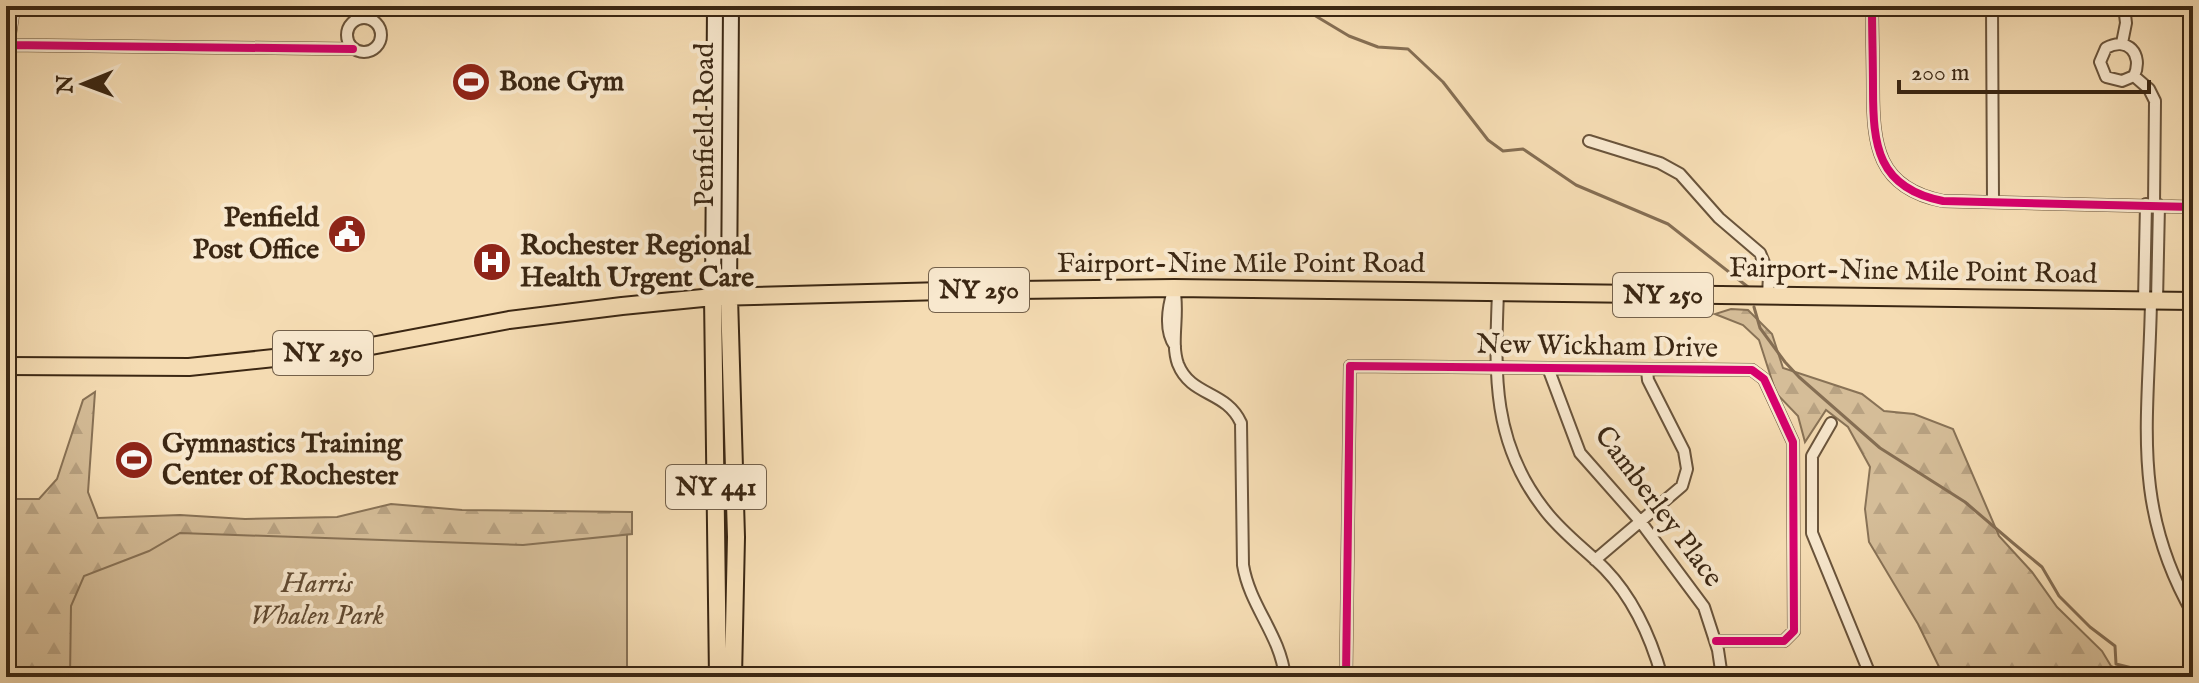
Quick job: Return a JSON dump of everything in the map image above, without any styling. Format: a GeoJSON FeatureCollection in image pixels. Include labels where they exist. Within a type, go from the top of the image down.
{"type":"FeatureCollection","features":[{"type":"Feature","properties":{"kind":"main road","name":"Penfield Road"},"geometry":{"type":"LineString","coordinates":[[715,6],[721,297],[736,537],[733,677]]}},
{"type":"Feature","properties":{"kind":"main road","name":"Penfield Road"},"geometry":{"type":"LineString","coordinates":[[718,677],[721,297],[731,6]]}},
{"type":"Feature","properties":{"kind":"main road","name":"Fairport-Nine Mile Point Road"},"geometry":{"type":"LineString","coordinates":[[6,366],[189,367],[350,350],[509,320],[721,297],[1174,288],[2193,301]]}},
{"type":"Feature","properties":{"kind":"street"},"geometry":{"type":"LineString","coordinates":[[6,366],[7,45],[14,6]]}},
{"type":"Feature","properties":{"kind":"street"},"geometry":{"type":"LineString","coordinates":[[1872,6],[1873,125],[1876,145],[1884,164],[1897,180],[1922,196],[1943,201],[2193,207]]}},
{"type":"Feature","properties":{"kind":"street"},"geometry":{"type":"LineString","coordinates":[[1992,6],[1993,201]]}},
{"type":"Feature","properties":{"kind":"street"},"geometry":{"type":"LineString","coordinates":[[2122,43],[2126,23],[2124,6]]}},
{"type":"Feature","properties":{"kind":"street"},"geometry":{"type":"LineString","coordinates":[[2122,43],[2129,46],[2136,54],[2134,76],[2116,81],[2106,77],[2100,67],[2106,48],[2122,43]]}},
{"type":"Feature","properties":{"kind":"street"},"geometry":{"type":"LineString","coordinates":[[7,45],[353,49]]}},
{"type":"Feature","properties":{"kind":"street"},"geometry":{"type":"LineString","coordinates":[[2134,76],[2149,89],[2156,106],[2147,367],[2148,482],[2162,549],[2193,614]]}},
{"type":"Feature","properties":{"kind":"street"},"geometry":{"type":"LineString","coordinates":[[1589,141],[1660,163],[1680,174],[1719,218],[1760,253],[1769,275],[1768,296]]}},
{"type":"Feature","properties":{"kind":"street"},"geometry":{"type":"LineString","coordinates":[[1174,288],[1178,363],[1189,381],[1231,406],[1241,423],[1246,579],[1275,637],[1283,659],[1285,677]]}},
{"type":"Feature","properties":{"kind":"street","name":"New Wickham Drive"},"geometry":{"type":"LineString","coordinates":[[1498,292],[1495,367],[1502,421],[1521,472],[1554,521],[1623,591],[1652,647],[1662,677]]}},
{"type":"Feature","properties":{"kind":"street","name":"New Wickham Drive"},"geometry":{"type":"LineString","coordinates":[[1346,677],[1350,366],[1752,370],[1764,379],[1793,442],[1794,631],[1784,641],[1716,641]]}},
{"type":"Feature","properties":{"kind":"street","name":"Camberley Place"},"geometry":{"type":"LineString","coordinates":[[1548,368],[1580,453],[1640,521],[1704,607],[1716,641],[1722,677]]}},
{"type":"Feature","properties":{"kind":"street","name":"New Wickham Drive"},"geometry":{"type":"LineString","coordinates":[[1595,560],[1682,486],[1687,469],[1684,451],[1648,380],[1647,371]]}},
{"type":"Feature","properties":{"kind":"street"},"geometry":{"type":"LineString","coordinates":[[1831,423],[1812,456],[1812,533],[1871,677]]}},
{"type":"Feature","properties":{"kind":"green space"},"geometry":{"type":"Polygon","coordinates":[[[1731,309],[1748,310],[1772,334],[1783,368],[1862,394],[1884,411],[1914,414],[1953,429],[1999,536],[2032,572],[2057,607],[2102,651],[2111,666],[2133,677],[1944,677],[1918,624],[1869,542],[1865,509],[1870,467],[1848,427],[1826,410],[1805,442],[1798,416],[1776,393],[1759,340],[1743,325],[1715,314],[1731,309]]]}},
{"type":"Feature","properties":{"kind":"green space"},"geometry":{"type":"Polygon","coordinates":[[[95,392],[88,492],[98,518],[180,515],[245,519],[337,517],[391,504],[462,510],[632,512],[632,534],[523,545],[180,533],[149,551],[84,576],[71,606],[70,677],[6,677],[6,485],[15,499],[39,499],[57,479],[83,400],[95,392]]]}},
{"type":"Feature","properties":{"kind":"green space","name":"Harris Whalen Park"},"geometry":{"type":"Polygon","coordinates":[[[627,524],[627,677],[6,677],[92,526],[627,524]]]}},
{"type":"Feature","properties":{"kind":"waterway"},"geometry":{"type":"LineString","coordinates":[[1299,6],[1349,36],[1378,47],[1408,49],[1443,82],[1488,140],[1503,151],[1523,149],[1576,185],[1668,224],[1748,287]]}},
{"type":"Feature","properties":{"kind":"waterway"},"geometry":{"type":"LineString","coordinates":[[1754,307],[1760,328],[1799,377],[1880,448],[1965,502],[2042,567],[2059,596],[2090,627],[2115,646],[2116,664],[2132,668],[2137,677]]}},
{"type":"Feature","properties":{"kind":"cycle path"},"geometry":{"type":"LineString","coordinates":[[6,366],[6,60],[14,6]]}},
{"type":"Feature","properties":{"kind":"cycle path"},"geometry":{"type":"LineString","coordinates":[[1872,6],[1873,109],[1878,145],[1883,161],[1904,186],[1943,201],[2193,207]]}},
{"type":"Feature","properties":{"kind":"cycle path"},"geometry":{"type":"LineString","coordinates":[[7,45],[353,49]]}},
{"type":"Feature","properties":{"kind":"cycle path"},"geometry":{"type":"LineString","coordinates":[[1346,677],[1350,366],[1752,370],[1764,379],[1793,442],[1794,631],[1784,641],[1716,641]]}},
{"type":"Feature","properties":{"kind":"place","name":"Bone Gym"},"geometry":{"type":"Point","coordinates":[471,82]}},
{"type":"Feature","properties":{"kind":"place","name":"Penfield Post Office"},"geometry":{"type":"Point","coordinates":[347,234]}},
{"type":"Feature","properties":{"kind":"place","name":"Rochester Regional Health Urgent Care"},"geometry":{"type":"Point","coordinates":[492,262]}},
{"type":"Feature","properties":{"kind":"place","name":"Gymnastics Training Center of Rochester"},"geometry":{"type":"Point","coordinates":[134,460]}}]}
